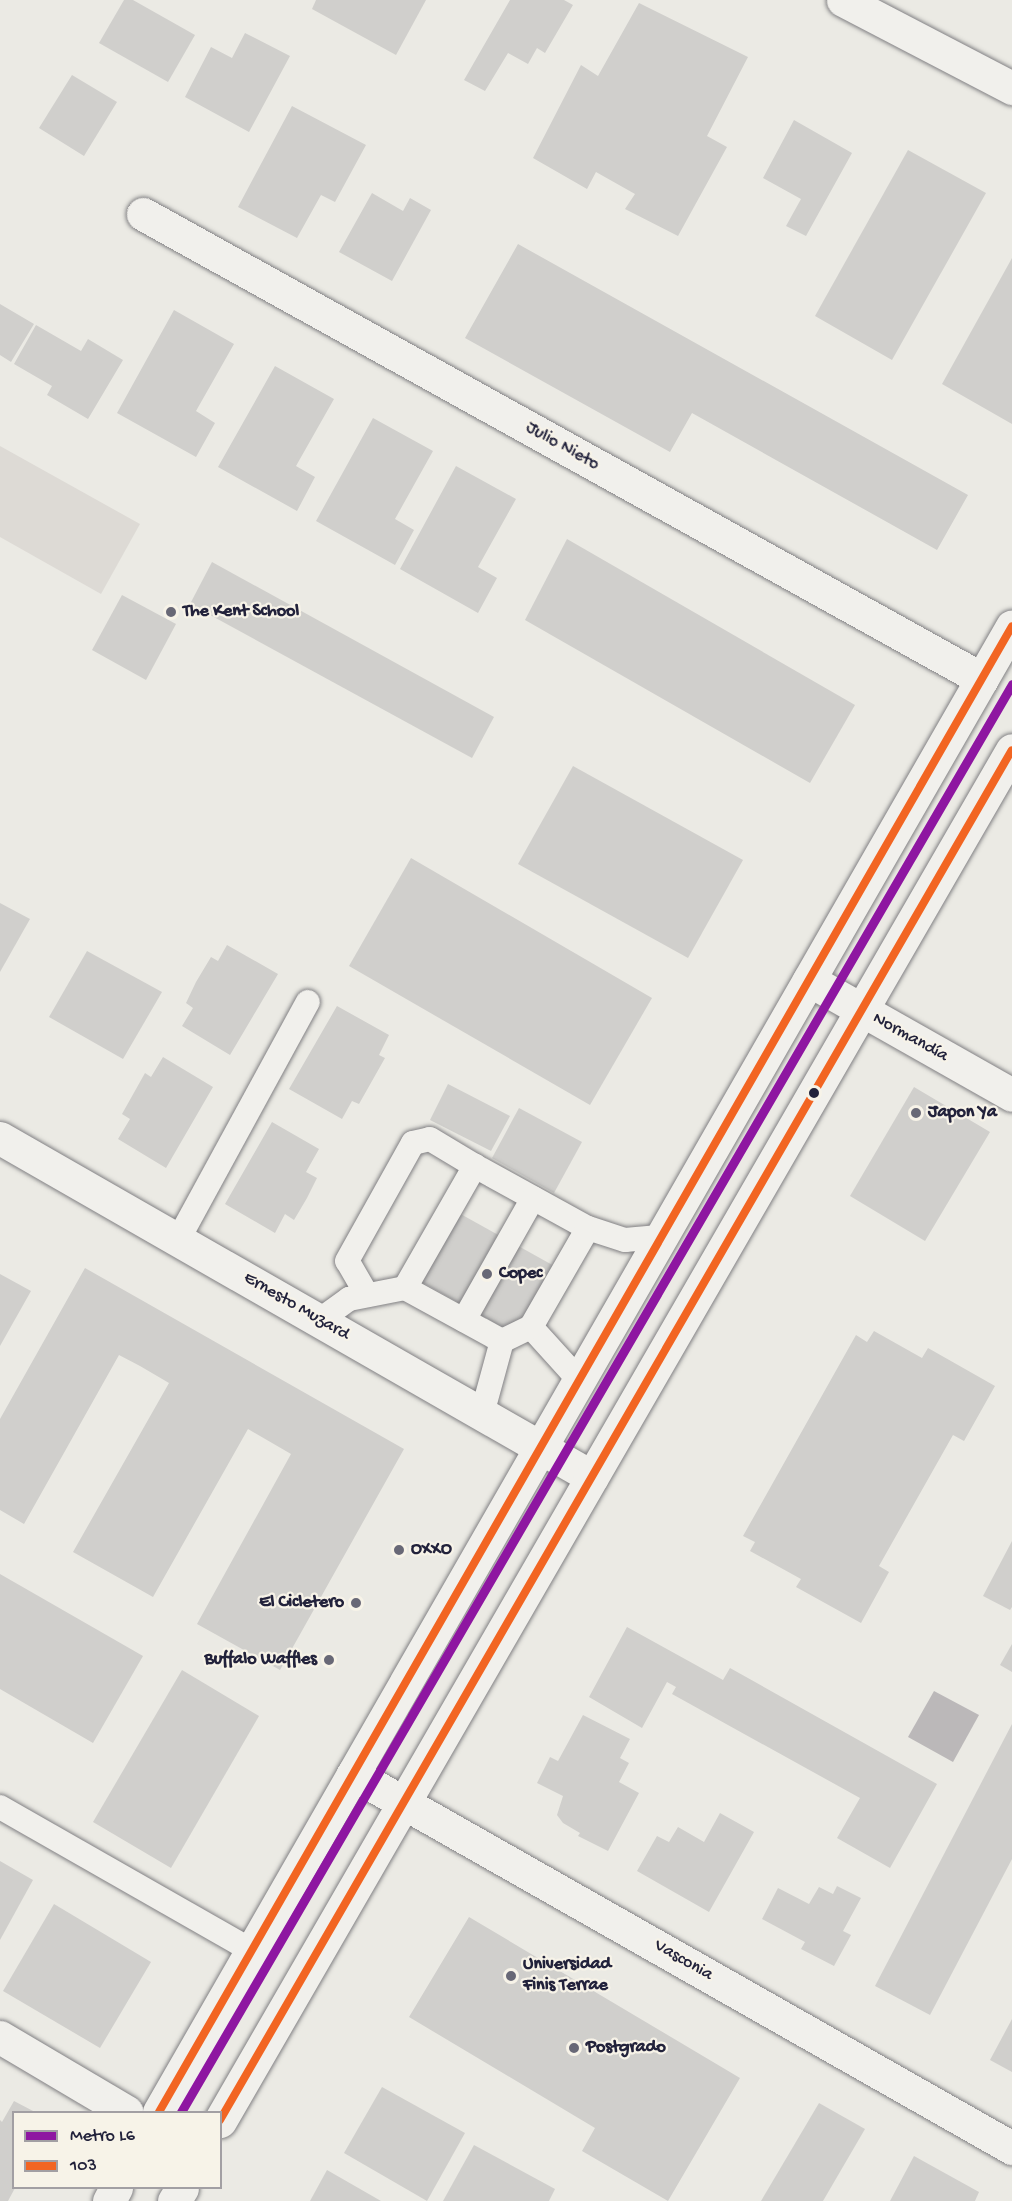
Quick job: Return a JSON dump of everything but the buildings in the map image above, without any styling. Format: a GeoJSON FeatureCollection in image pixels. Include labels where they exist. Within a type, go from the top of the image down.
{"type":"FeatureCollection","features":[{"type":"Feature","properties":{"kind":"main road"},"geometry":{"type":"LineString","coordinates":[[843,0],[1012,87]]}},
{"type":"Feature","properties":{"kind":"main road","name":"Julio Nieto"},"geometry":{"type":"LineString","coordinates":[[143,214],[982,679]]}},
{"type":"Feature","properties":{"kind":"main road"},"geometry":{"type":"LineString","coordinates":[[160,2111],[1012,626]]}},
{"type":"Feature","properties":{"kind":"main road"},"geometry":{"type":"LineString","coordinates":[[222,2118],[1012,750]]}},
{"type":"Feature","properties":{"kind":"main road","name":"Normandía"},"geometry":{"type":"LineString","coordinates":[[809,980],[1012,1095]]}},
{"type":"Feature","properties":{"kind":"main road","name":"Ernesto Muzard"},"geometry":{"type":"LineString","coordinates":[[0,1138],[592,1477]]}},
{"type":"Feature","properties":{"kind":"main road","name":"Vasconia"},"geometry":{"type":"LineString","coordinates":[[353,1774],[1012,2148]]}},
{"type":"Feature","properties":{"kind":"main road"},"geometry":{"type":"LineString","coordinates":[[0,2037],[125,2111]]}},
{"type":"Feature","properties":{"kind":"lane"},"geometry":{"type":"LineString","coordinates":[[178,1240],[308,1002]]}},
{"type":"Feature","properties":{"kind":"lane"},"geometry":{"type":"LineString","coordinates":[[367,1295],[347,1261],[413,1143],[430,1139],[588,1228],[625,1240],[662,1237]]}},
{"type":"Feature","properties":{"kind":"lane"},"geometry":{"type":"LineString","coordinates":[[405,1288],[476,1166]]}},
{"type":"Feature","properties":{"kind":"lane"},"geometry":{"type":"LineString","coordinates":[[464,1320],[533,1198]]}},
{"type":"Feature","properties":{"kind":"lane"},"geometry":{"type":"LineString","coordinates":[[482,1414],[502,1341],[531,1326],[588,1228]]}},
{"type":"Feature","properties":{"kind":"lane"},"geometry":{"type":"LineString","coordinates":[[320,1320],[349,1299],[405,1288],[502,1341]]}},
{"type":"Feature","properties":{"kind":"lane"},"geometry":{"type":"LineString","coordinates":[[531,1326],[579,1380]]}},
{"type":"Feature","properties":{"kind":"lane"},"geometry":{"type":"LineString","coordinates":[[0,1807],[252,1951]]}},
{"type":"Feature","properties":{"kind":"shaded area"},"geometry":{"type":"Polygon","coordinates":[[[0,446],[140,524],[101,594],[0,537],[0,446]]]}},
{"type":"Feature","properties":{"kind":"shaded area"},"geometry":{"type":"Polygon","coordinates":[[[934,1691],[979,1715],[953,1762],[908,1737],[934,1691]]]}},
{"type":"Feature","properties":{"kind":"metro line","name":"L6"},"geometry":{"type":"LineString","coordinates":[[182,2111],[1012,684]]}},
{"type":"Feature","properties":{"kind":"transit line","name":"103"},"geometry":{"type":"LineString","coordinates":[[160,2111],[1012,626]]}},
{"type":"Feature","properties":{"kind":"transit line","name":"103"},"geometry":{"type":"LineString","coordinates":[[222,2117],[1012,750]]}},
{"type":"Feature","properties":{"kind":"place","name":"The Kent School"},"geometry":{"type":"Point","coordinates":[171,612]}},
{"type":"Feature","properties":{"kind":"place","name":"Japon Ya"},"geometry":{"type":"Point","coordinates":[916,1113]}},
{"type":"Feature","properties":{"kind":"place","name":"Copec"},"geometry":{"type":"Point","coordinates":[487,1274]}},
{"type":"Feature","properties":{"kind":"place","name":"OXXO"},"geometry":{"type":"Point","coordinates":[399,1550]}},
{"type":"Feature","properties":{"kind":"place","name":"El Cicletero"},"geometry":{"type":"Point","coordinates":[356,1603]}},
{"type":"Feature","properties":{"kind":"place","name":"Buffalo Waffles"},"geometry":{"type":"Point","coordinates":[329,1660]}},
{"type":"Feature","properties":{"kind":"place","name":"Universidad Finis Terrae"},"geometry":{"type":"Point","coordinates":[511,1976]}},
{"type":"Feature","properties":{"kind":"place","name":"Postgrado"},"geometry":{"type":"Point","coordinates":[574,2048]}}]}
